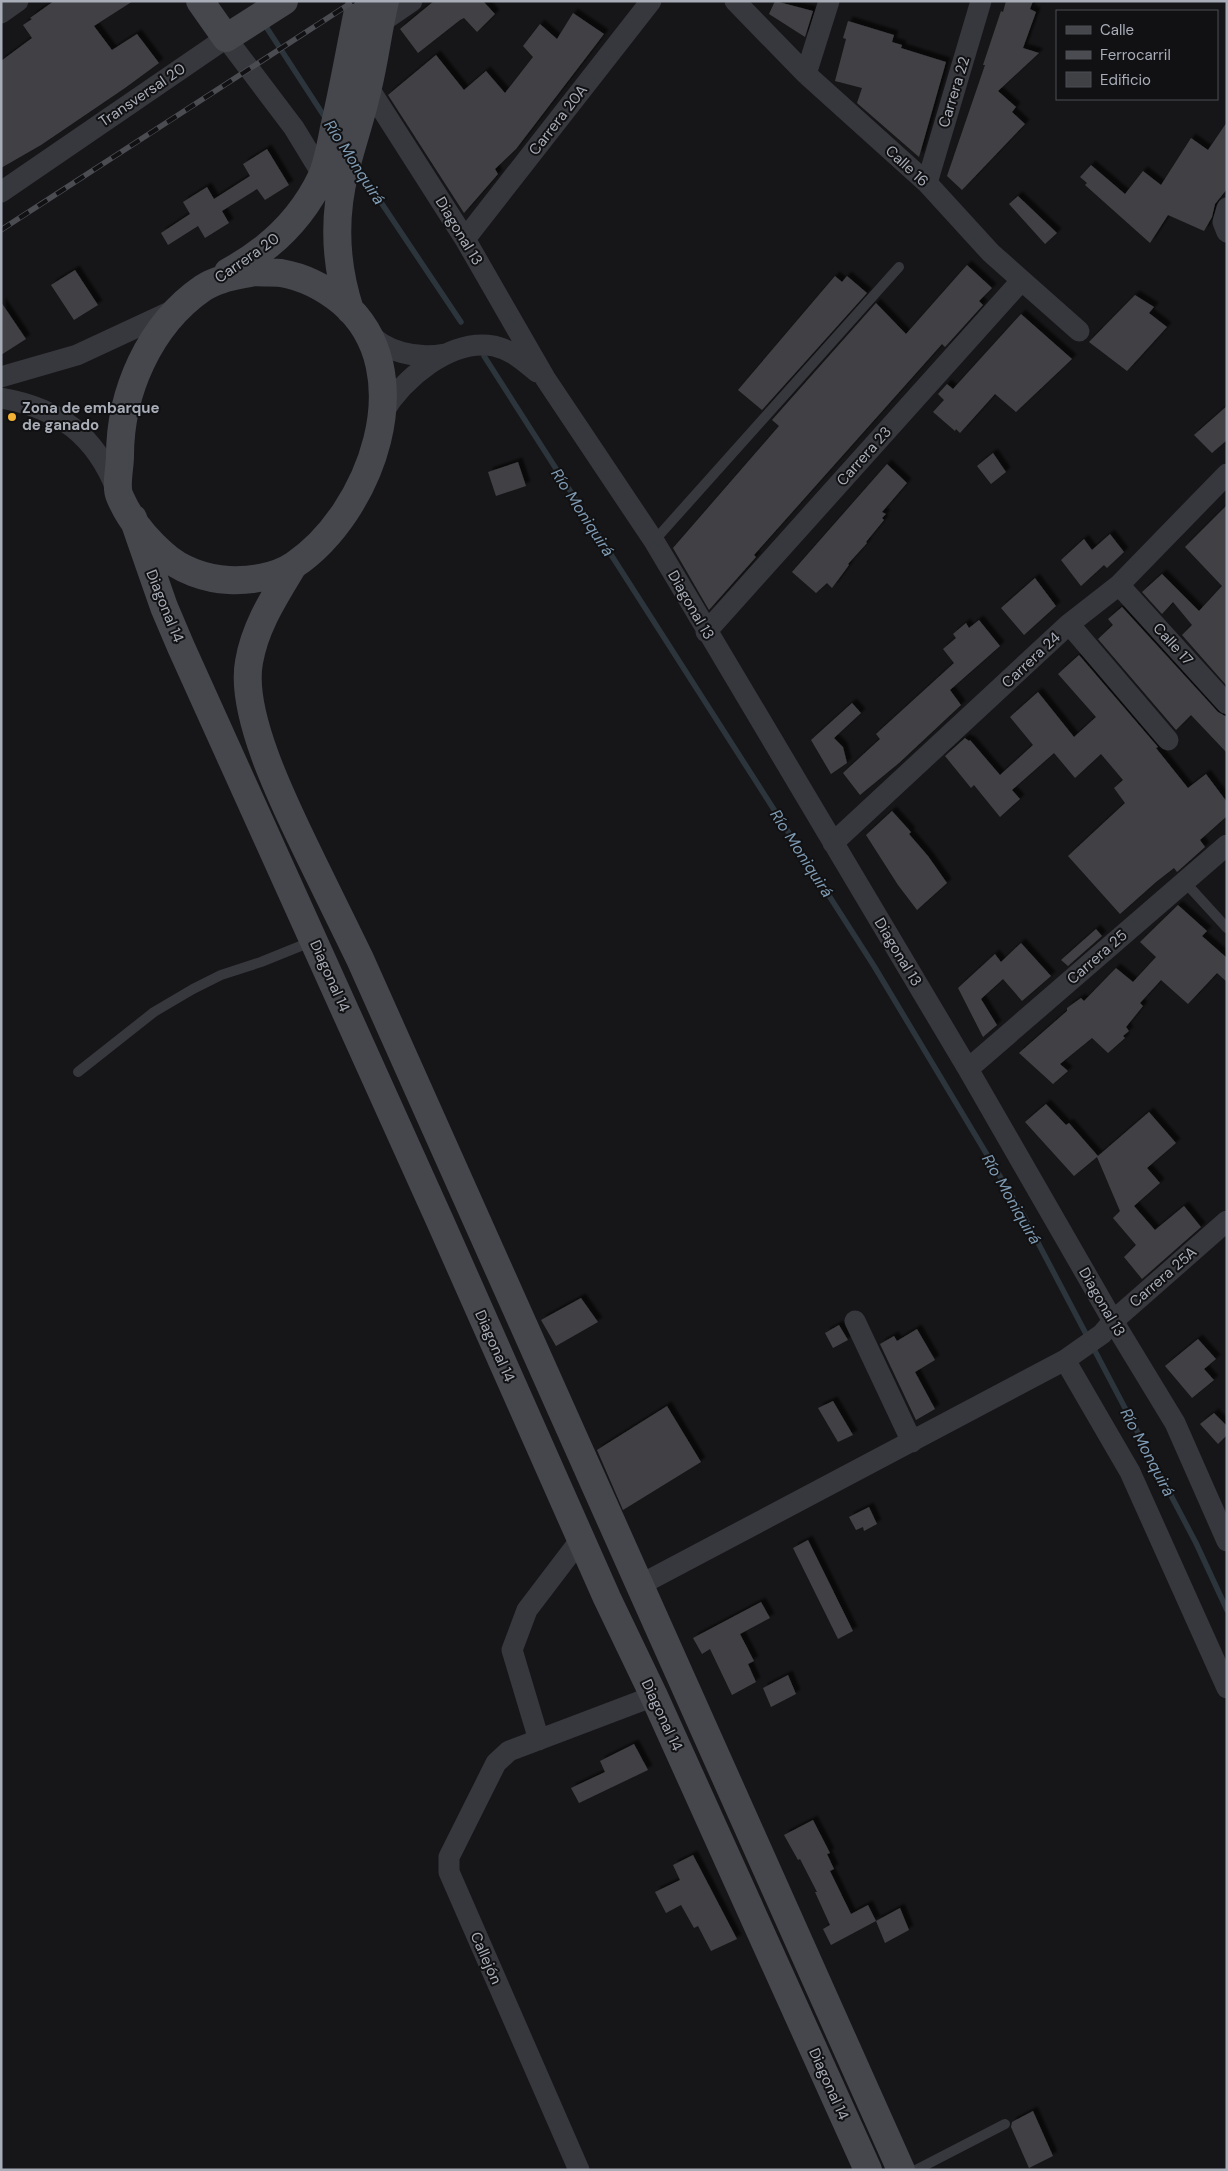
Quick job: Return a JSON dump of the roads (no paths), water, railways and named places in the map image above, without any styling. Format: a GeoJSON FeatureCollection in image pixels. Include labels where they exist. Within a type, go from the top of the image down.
{"type":"FeatureCollection","features":[{"type":"Feature","properties":{"kind":"street"},"geometry":{"type":"LineString","coordinates":[[1,13],[18,1]]}},
{"type":"Feature","properties":{"kind":"street"},"geometry":{"type":"LineString","coordinates":[[200,1],[231,35],[294,128],[332,167]]}},
{"type":"Feature","properties":{"kind":"street","name":"Carrera 20"},"geometry":{"type":"LineString","coordinates":[[204,288],[257,254],[282,234],[298,216],[332,167],[350,111],[360,1]]}},
{"type":"Feature","properties":{"kind":"street"},"geometry":{"type":"LineString","coordinates":[[383,12],[412,1]]}},
{"type":"Feature","properties":{"kind":"street","name":"Carrera 20A"},"geometry":{"type":"LineString","coordinates":[[465,239],[651,1]]}},
{"type":"Feature","properties":{"kind":"street","name":"Calle 16"},"geometry":{"type":"LineString","coordinates":[[735,1],[806,74],[926,183],[991,253],[1078,331]]}},
{"type":"Feature","properties":{"kind":"street"},"geometry":{"type":"LineString","coordinates":[[806,74],[829,1]]}},
{"type":"Feature","properties":{"kind":"street","name":"Carrera 22"},"geometry":{"type":"LineString","coordinates":[[926,183],[980,1]]}},
{"type":"Feature","properties":{"kind":"street","name":"Transversal 20"},"geometry":{"type":"LineString","coordinates":[[1,192],[231,35],[283,2]]}},
{"type":"Feature","properties":{"kind":"street","name":"Carrera 20"},"geometry":{"type":"LineString","coordinates":[[350,111],[368,87],[383,12]]}},
{"type":"Feature","properties":{"kind":"street","name":"Diagonal 13"},"geometry":{"type":"LineString","coordinates":[[368,87],[465,239],[545,378],[654,541],[706,632],[968,1069],[1107,1327],[1175,1423],[1227,1541]]}},
{"type":"Feature","properties":{"kind":"street","name":"Carrera 20"},"geometry":{"type":"LineString","coordinates":[[332,167],[338,207],[337,242],[341,276],[357,318]]}},
{"type":"Feature","properties":{"kind":"street"},"geometry":{"type":"LineString","coordinates":[[1227,208],[1222,222],[1227,232]]}},
{"type":"Feature","properties":{"kind":"street"},"geometry":{"type":"LineString","coordinates":[[1,398],[23,402],[45,410],[65,421],[77,431],[98,453],[110,473],[118,495],[148,540],[167,558],[190,571],[216,579],[242,580],[268,576],[293,566],[331,531],[351,503],[370,464],[382,414],[379,365],[372,343],[357,318],[322,288],[307,280],[281,273],[254,272],[228,277],[204,288],[181,307],[164,326],[138,369],[129,393],[123,418],[118,495]]}},
{"type":"Feature","properties":{"kind":"street","name":"Carrera 23"},"geometry":{"type":"LineString","coordinates":[[706,632],[1022,281]]}},
{"type":"Feature","properties":{"kind":"street"},"geometry":{"type":"LineString","coordinates":[[1,377],[77,355],[181,307]]}},
{"type":"Feature","properties":{"kind":"street","name":"Diagonal 13"},"geometry":{"type":"LineString","coordinates":[[357,318],[373,338],[401,352],[432,356],[453,353]]}},
{"type":"Feature","properties":{"kind":"street","name":"Diagonal 13"},"geometry":{"type":"LineString","coordinates":[[382,414],[398,391],[421,370],[453,353],[473,346],[495,346],[521,358],[545,378]]}},
{"type":"Feature","properties":{"kind":"street","name":"Carrera 24"},"geometry":{"type":"LineString","coordinates":[[834,843],[1069,624],[1119,585],[1227,474]]}},
{"type":"Feature","properties":{"kind":"street","name":"Diagonal 14"},"geometry":{"type":"LineString","coordinates":[[133,518],[171,623],[581,1539],[868,2170]]}},
{"type":"Feature","properties":{"kind":"street","name":"Diagonal 14"},"geometry":{"type":"LineString","coordinates":[[293,566],[264,616],[249,662],[247,683],[250,703],[267,759],[289,814],[360,959],[638,1586],[901,2170]]}},
{"type":"Feature","properties":{"kind":"street","name":"Calle 17"},"geometry":{"type":"LineString","coordinates":[[1119,585],[1227,704]]}},
{"type":"Feature","properties":{"kind":"street"},"geometry":{"type":"LineString","coordinates":[[1069,624],[1168,740]]}},
{"type":"Feature","properties":{"kind":"street","name":"Carrera 25"},"geometry":{"type":"LineString","coordinates":[[968,1069],[1227,845]]}},
{"type":"Feature","properties":{"kind":"street","name":"Carrera 25A"},"geometry":{"type":"LineString","coordinates":[[638,1586],[912,1442],[1072,1355],[1107,1327],[1227,1221]]}},
{"type":"Feature","properties":{"kind":"street"},"geometry":{"type":"LineString","coordinates":[[855,1321],[912,1442]]}},
{"type":"Feature","properties":{"kind":"street"},"geometry":{"type":"LineString","coordinates":[[1072,1355],[1130,1472],[1227,1688]]}},
{"type":"Feature","properties":{"kind":"street"},"geometry":{"type":"LineString","coordinates":[[581,1539],[527,1610],[512,1650],[539,1740],[654,1696]]}},
{"type":"Feature","properties":{"kind":"street","name":"Callejón"},"geometry":{"type":"LineString","coordinates":[[539,1740],[510,1751],[496,1763],[449,1857],[449,1872],[579,2170]]}},
{"type":"Feature","properties":{"kind":"lane"},"geometry":{"type":"LineString","coordinates":[[654,541],[899,267]]}},
{"type":"Feature","properties":{"kind":"lane"},"geometry":{"type":"LineString","coordinates":[[1184,881],[1227,928]]}},
{"type":"Feature","properties":{"kind":"lane"},"geometry":{"type":"LineString","coordinates":[[78,1072],[154,1012],[193,989],[221,975],[314,941]]}},
{"type":"Feature","properties":{"kind":"lane"},"geometry":{"type":"LineString","coordinates":[[916,2170],[1005,2124]]}},
{"type":"Feature","properties":{"kind":"waterway","name":"Río Monquirá"},"geometry":{"type":"LineString","coordinates":[[263,22],[326,119]]}},
{"type":"Feature","properties":{"kind":"waterway","name":"Río Monquirá"},"geometry":{"type":"LineString","coordinates":[[356,165],[461,322]]}},
{"type":"Feature","properties":{"kind":"waterway","name":"Río Moniquirá"},"geometry":{"type":"LineString","coordinates":[[484,356],[874,966],[1025,1218],[1196,1543],[1227,1610]]}},
{"type":"Feature","properties":{"kind":"railway"},"geometry":{"type":"LineString","coordinates":[[1,230],[354,1]]}},
{"type":"Feature","properties":{"kind":"place","name":"Zona de embarque de ganado"},"geometry":{"type":"Point","coordinates":[12,417]}}]}
